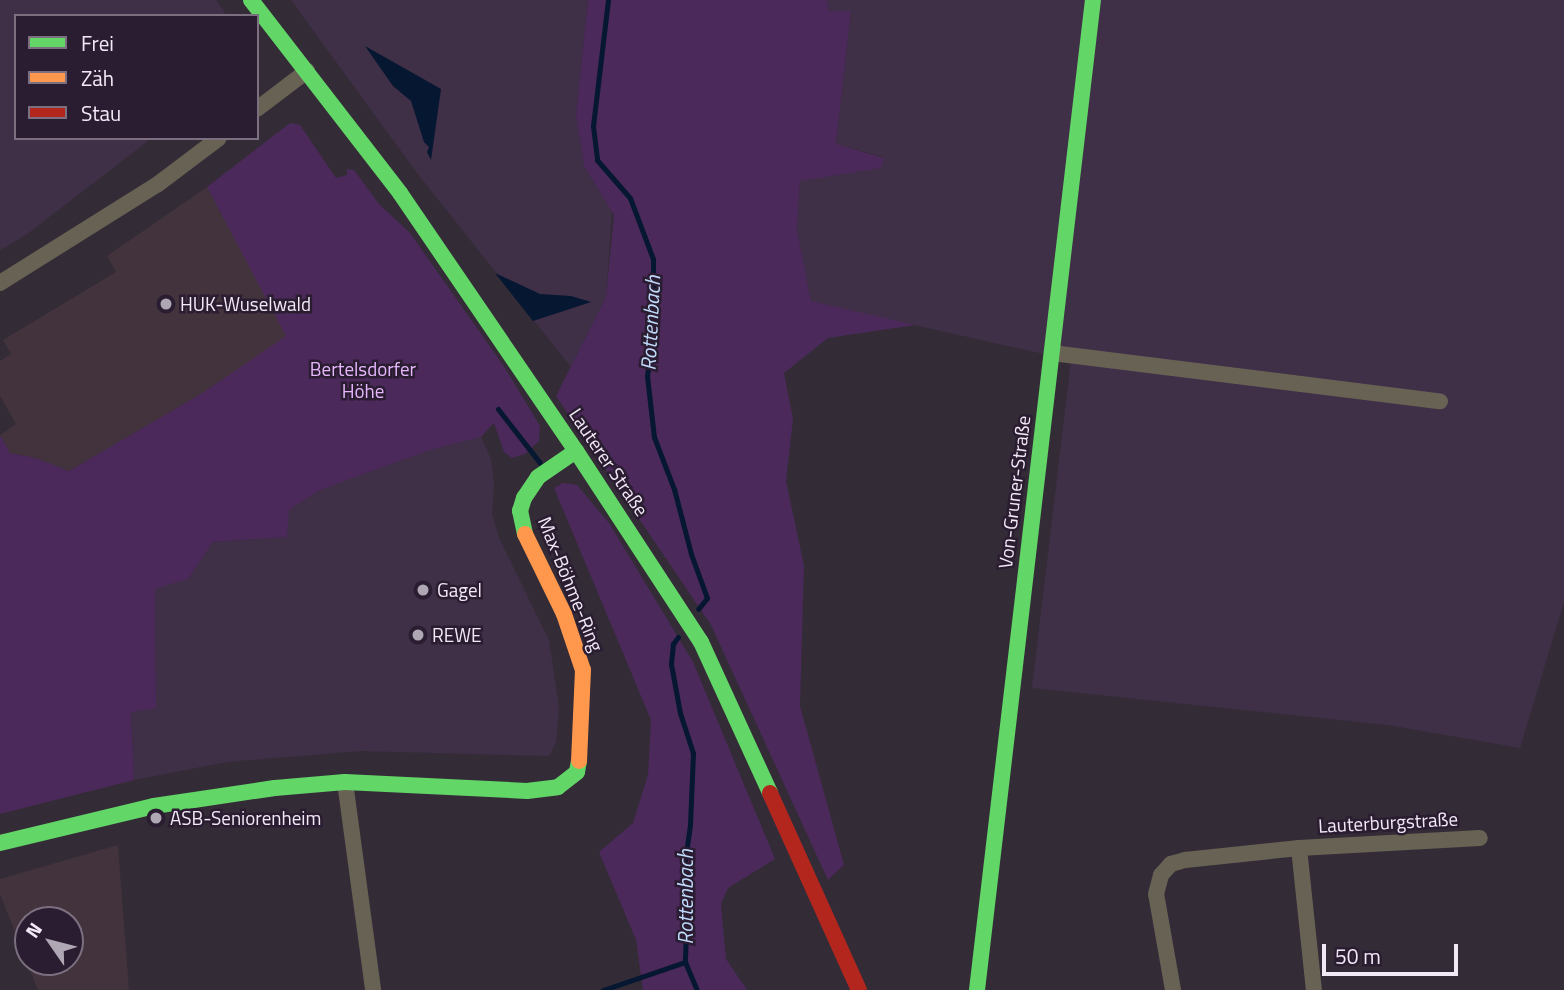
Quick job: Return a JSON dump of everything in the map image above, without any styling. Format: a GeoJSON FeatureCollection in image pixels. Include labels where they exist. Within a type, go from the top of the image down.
{"type":"FeatureCollection","features":[{"type":"Feature","properties":{"kind":"street","name":"Lauterer Straße"},"geometry":{"type":"LineString","coordinates":[[250,0],[400,193],[576,451],[701,642],[859,990]]}},
{"type":"Feature","properties":{"kind":"street","name":"Von-Gruner-Straße"},"geometry":{"type":"LineString","coordinates":[[978,990],[1093,0]]}},
{"type":"Feature","properties":{"kind":"street"},"geometry":{"type":"LineString","coordinates":[[259,107],[307,71]]}},
{"type":"Feature","properties":{"kind":"street"},"geometry":{"type":"LineString","coordinates":[[0,283],[158,184],[216,140]]}},
{"type":"Feature","properties":{"kind":"street"},"geometry":{"type":"LineString","coordinates":[[1052,353],[1440,401]]}},
{"type":"Feature","properties":{"kind":"street","name":"Max-Böhme-Ring"},"geometry":{"type":"LineString","coordinates":[[0,843],[154,806],[275,788],[345,782],[434,784],[527,792],[558,787],[577,772],[583,725],[583,670],[564,614],[523,530],[520,511],[524,498],[538,477],[576,451]]}},
{"type":"Feature","properties":{"kind":"street"},"geometry":{"type":"LineString","coordinates":[[345,782],[373,990]]}},
{"type":"Feature","properties":{"kind":"street","name":"Lauterburgstraße"},"geometry":{"type":"LineString","coordinates":[[1173,990],[1156,894],[1161,875],[1171,864],[1185,860],[1299,848],[1479,838]]}},
{"type":"Feature","properties":{"kind":"street","name":"Lauterburgstraße"},"geometry":{"type":"LineString","coordinates":[[1299,848],[1314,990]]}},
{"type":"Feature","properties":{"kind":"shaded area"},"geometry":{"type":"Polygon","coordinates":[[[0,0],[216,0],[226,14],[14,14],[14,140],[149,140],[26,235],[0,250],[0,0]]]}},
{"type":"Feature","properties":{"kind":"shaded area"},"geometry":{"type":"Polygon","coordinates":[[[291,0],[588,0],[576,115],[584,166],[612,211],[606,297],[571,367],[417,173],[291,0]]]}},
{"type":"Feature","properties":{"kind":"shaded area"},"geometry":{"type":"Polygon","coordinates":[[[827,0],[1564,0],[1564,602],[1520,748],[1388,725],[1032,688],[1071,360],[811,302],[797,230],[800,181],[839,173],[883,157],[836,144],[851,11],[829,11],[827,0]]]}},
{"type":"Feature","properties":{"kind":"shaded area","name":"HUK-Wuselwald"},"geometry":{"type":"Polygon","coordinates":[[[207,187],[287,336],[204,392],[69,471],[36,458],[10,453],[0,435],[16,424],[0,396],[0,361],[11,354],[3,340],[116,272],[107,256],[207,187]]]}},
{"type":"Feature","properties":{"kind":"shaded area"},"geometry":{"type":"Polygon","coordinates":[[[481,437],[491,459],[494,484],[492,513],[499,538],[549,640],[559,708],[556,742],[549,756],[360,751],[227,762],[134,780],[131,711],[156,708],[155,589],[188,579],[213,542],[286,537],[289,510],[320,490],[430,450],[481,437]]]}},
{"type":"Feature","properties":{"kind":"shaded area"},"geometry":{"type":"Polygon","coordinates":[[[118,845],[129,990],[38,990],[32,976],[84,976],[84,906],[14,906],[14,929],[0,894],[0,879],[118,845]]]}},
{"type":"Feature","properties":{"kind":"green space"},"geometry":{"type":"Polygon","coordinates":[[[588,0],[827,0],[829,11],[851,11],[836,144],[884,158],[881,168],[800,181],[797,230],[811,301],[915,325],[828,338],[784,373],[793,419],[786,481],[804,566],[800,706],[844,865],[828,880],[711,625],[556,396],[606,297],[614,215],[584,166],[576,115],[588,0]]]}},
{"type":"Feature","properties":{"kind":"green space","name":"Bertelsdorfer Höhe"},"geometry":{"type":"Polygon","coordinates":[[[290,123],[300,125],[336,178],[347,175],[347,169],[354,170],[379,204],[410,233],[505,368],[540,426],[539,441],[525,454],[512,458],[504,452],[494,423],[481,437],[430,450],[320,490],[289,510],[287,537],[213,542],[188,579],[155,589],[156,708],[131,712],[134,780],[0,814],[0,435],[10,453],[36,458],[69,471],[204,392],[286,336],[207,187],[290,123]]]}},
{"type":"Feature","properties":{"kind":"green space"},"geometry":{"type":"Polygon","coordinates":[[[563,483],[577,485],[609,523],[693,662],[775,859],[728,888],[721,904],[726,959],[747,990],[643,990],[636,940],[599,852],[633,823],[648,775],[651,720],[554,488],[563,483]]]}},
{"type":"Feature","properties":{"kind":"water"},"geometry":{"type":"Polygon","coordinates":[[[365,46],[441,89],[431,160],[427,152],[429,147],[424,142],[411,101],[393,86],[365,46]]]}},
{"type":"Feature","properties":{"kind":"water"},"geometry":{"type":"Polygon","coordinates":[[[495,273],[540,294],[571,296],[591,302],[533,321],[495,273]]]}},
{"type":"Feature","properties":{"kind":"waterway","name":"Rottenbach"},"geometry":{"type":"LineString","coordinates":[[608,0],[593,126],[597,160],[630,198],[653,259],[653,330],[647,376],[654,437],[674,489],[691,554],[707,598],[698,609]]}},
{"type":"Feature","properties":{"kind":"waterway","name":"Rottenbach"},"geometry":{"type":"LineString","coordinates":[[498,409],[540,463]]}},
{"type":"Feature","properties":{"kind":"waterway","name":"Rottenbach"},"geometry":{"type":"LineString","coordinates":[[678,637],[673,644],[671,664],[680,713],[693,753],[690,825],[682,881],[686,930],[685,962],[697,990]]}},
{"type":"Feature","properties":{"kind":"waterway"},"geometry":{"type":"LineString","coordinates":[[603,990],[685,962]]}},
{"type":"Feature","properties":{"kind":"traffic: fast"},"geometry":{"type":"LineString","coordinates":[[251,0],[400,193],[576,451],[701,642],[770,793]]}},
{"type":"Feature","properties":{"kind":"traffic: fast"},"geometry":{"type":"LineString","coordinates":[[977,990],[1093,0]]}},
{"type":"Feature","properties":{"kind":"traffic: fast"},"geometry":{"type":"LineString","coordinates":[[525,534],[520,511],[524,498],[538,477],[576,451]]}},
{"type":"Feature","properties":{"kind":"traffic: fast"},"geometry":{"type":"LineString","coordinates":[[0,843],[154,806],[275,788],[345,782],[527,791],[558,787],[577,772],[579,761]]}},
{"type":"Feature","properties":{"kind":"traffic: slow"},"geometry":{"type":"LineString","coordinates":[[525,534],[564,614],[583,670],[579,761]]}},
{"type":"Feature","properties":{"kind":"traffic: jam"},"geometry":{"type":"LineString","coordinates":[[770,793],[859,990]]}},
{"type":"Feature","properties":{"kind":"place","name":"HUK-Wuselwald"},"geometry":{"type":"Point","coordinates":[166,304]}},
{"type":"Feature","properties":{"kind":"place","name":"Gagel"},"geometry":{"type":"Point","coordinates":[423,590]}},
{"type":"Feature","properties":{"kind":"place","name":"REWE"},"geometry":{"type":"Point","coordinates":[418,635]}},
{"type":"Feature","properties":{"kind":"place","name":"ASB-Seniorenheim"},"geometry":{"type":"Point","coordinates":[156,818]}}]}
